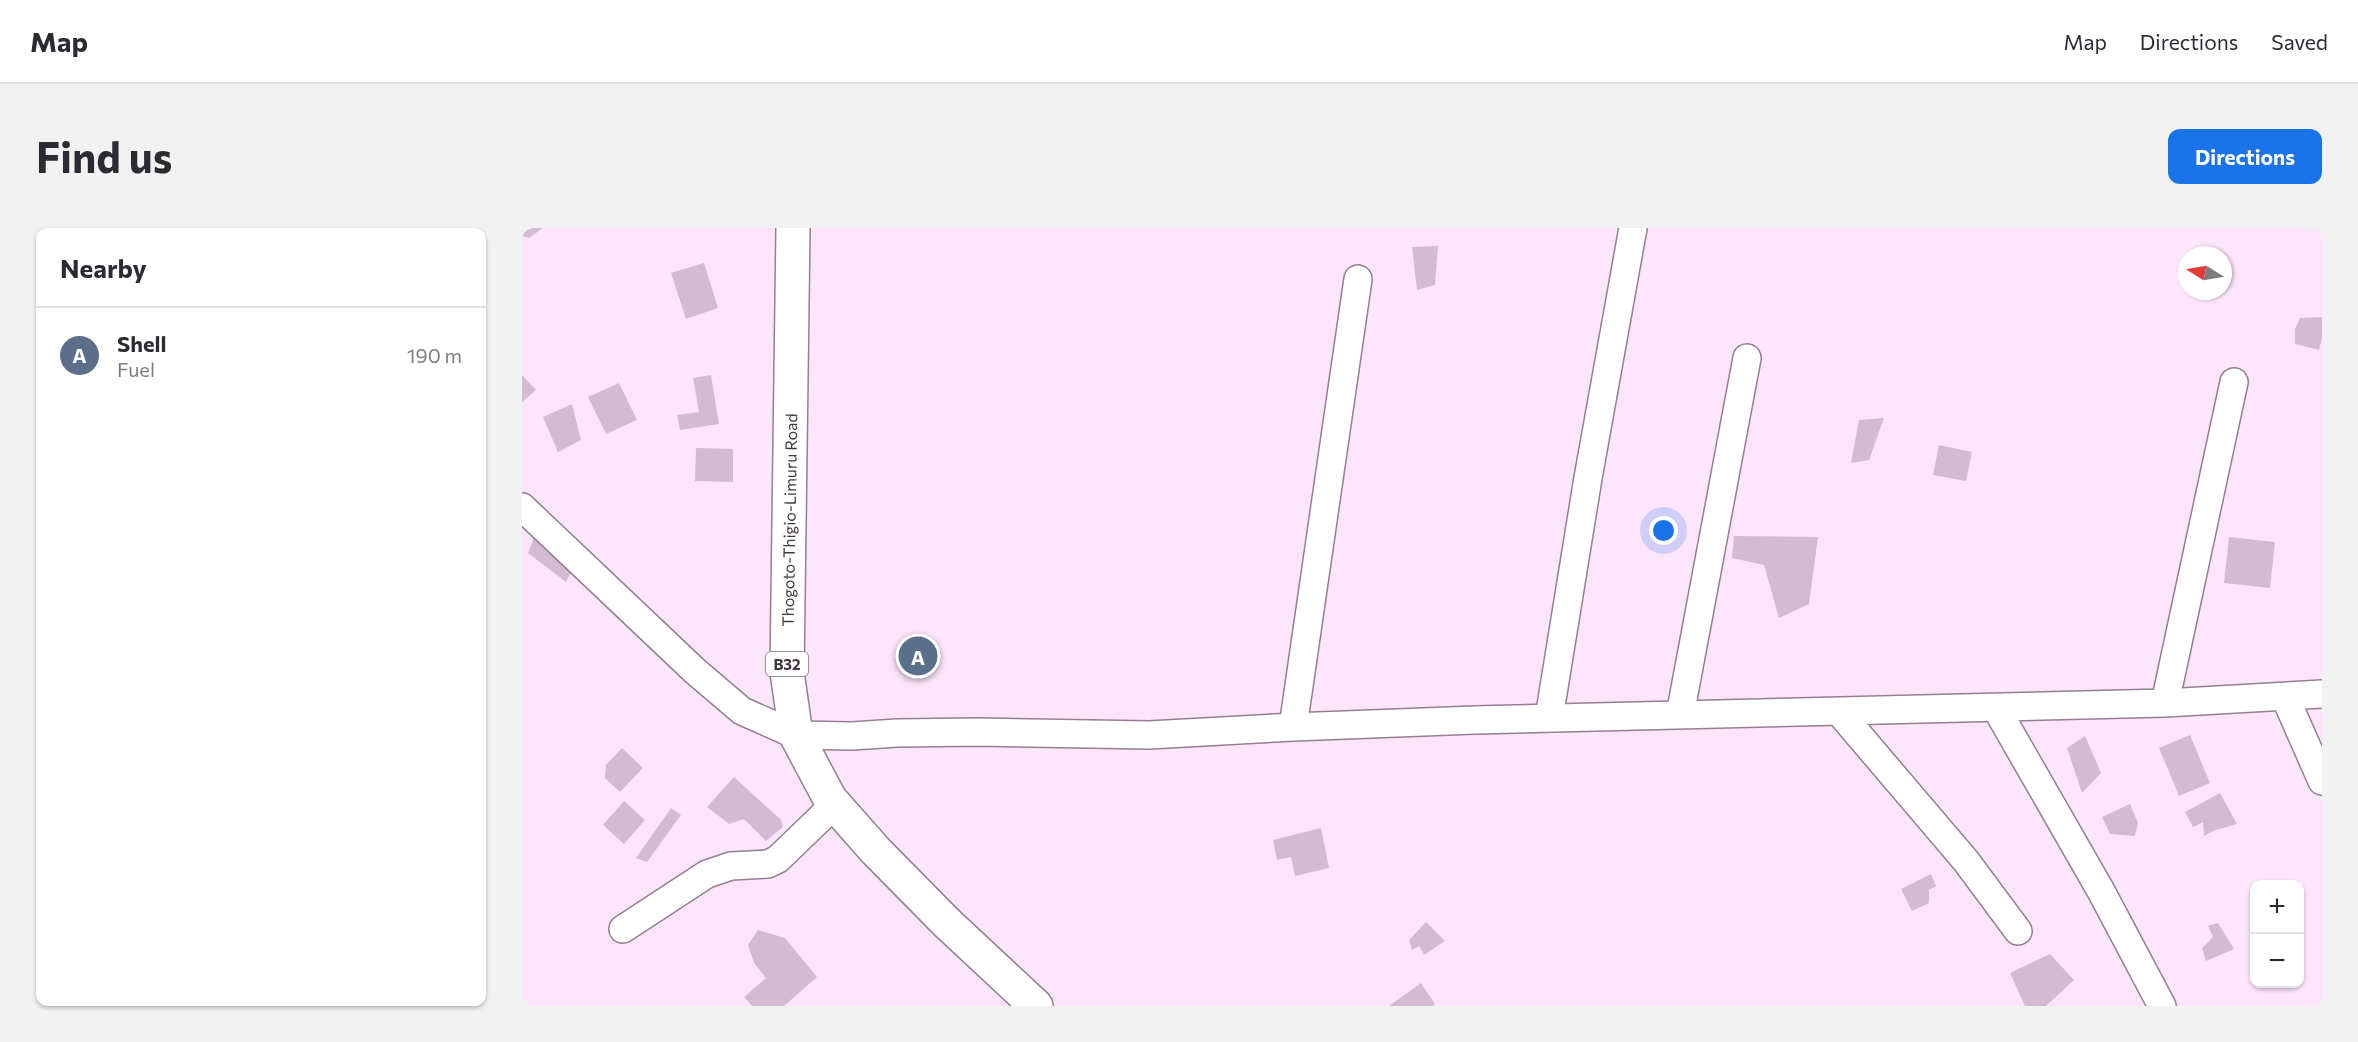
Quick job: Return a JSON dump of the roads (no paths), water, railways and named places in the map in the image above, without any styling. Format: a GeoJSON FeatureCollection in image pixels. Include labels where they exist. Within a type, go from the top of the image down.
{"type":"FeatureCollection","features":[{"type":"Feature","properties":{"kind":"highway","name":"Thogoto-Thigio-Limuru Road"},"geometry":{"type":"LineString","coordinates":[[793,228],[787,672],[796,735],[835,804],[876,851],[1036,1006]]}},
{"type":"Feature","properties":{"kind":"street"},"geometry":{"type":"LineString","coordinates":[[1549,718],[1633,228]]}},
{"type":"Feature","properties":{"kind":"street"},"geometry":{"type":"LineString","coordinates":[[1293,727],[1358,279]]}},
{"type":"Feature","properties":{"kind":"street"},"geometry":{"type":"LineString","coordinates":[[1680,716],[1747,358]]}},
{"type":"Feature","properties":{"kind":"street"},"geometry":{"type":"LineString","coordinates":[[2165,704],[2234,382]]}},
{"type":"Feature","properties":{"kind":"street"},"geometry":{"type":"LineString","coordinates":[[522,507],[687,663],[742,711],[796,735],[852,736],[979,732],[1149,735],[1293,727],[1549,718],[2165,704],[2322,694]]}},
{"type":"Feature","properties":{"kind":"street"},"geometry":{"type":"LineString","coordinates":[[2285,698],[2322,781]]}},
{"type":"Feature","properties":{"kind":"street"},"geometry":{"type":"LineString","coordinates":[[1996,708],[2101,891],[2162,1006]]}},
{"type":"Feature","properties":{"kind":"street"},"geometry":{"type":"LineString","coordinates":[[1840,712],[1966,861],[2018,931]]}},
{"type":"Feature","properties":{"kind":"street"},"geometry":{"type":"LineString","coordinates":[[623,929],[707,874],[731,866],[768,864],[778,859],[835,804]]}},
{"type":"Feature","properties":{"kind":"place","name":"Shell"},"geometry":{"type":"Point","coordinates":[918,656]}}]}
